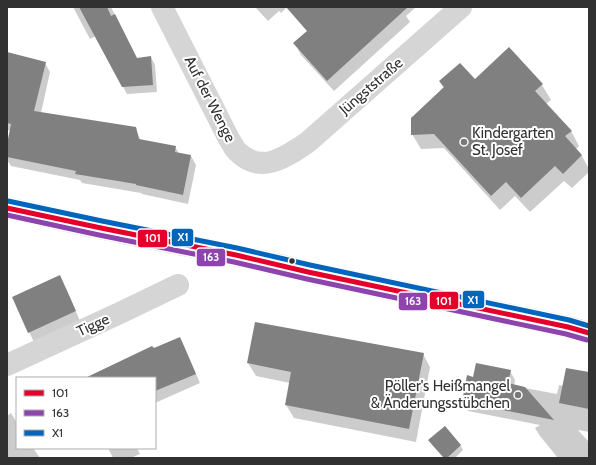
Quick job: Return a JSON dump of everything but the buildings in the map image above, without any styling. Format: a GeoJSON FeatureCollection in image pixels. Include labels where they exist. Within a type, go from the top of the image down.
{"type":"FeatureCollection","features":[{"type":"Feature","properties":{"kind":"main road"},"geometry":{"type":"LineString","coordinates":[[7,208],[578,328],[589,333]]}},
{"type":"Feature","properties":{"kind":"street","name":"Auf der Wenge"},"geometry":{"type":"LineString","coordinates":[[162,7],[237,152],[258,164],[278,160]]}},
{"type":"Feature","properties":{"kind":"street","name":"Jüngststraße"},"geometry":{"type":"LineString","coordinates":[[278,160],[292,153],[308,142],[461,7]]}},
{"type":"Feature","properties":{"kind":"street","name":"Tigge"},"geometry":{"type":"LineString","coordinates":[[7,365],[178,285]]}},
{"type":"Feature","properties":{"kind":"transit line","name":"X1"},"geometry":{"type":"LineString","coordinates":[[8,201],[237,248],[569,320],[589,326]]}},
{"type":"Feature","properties":{"kind":"transit line","name":"101"},"geometry":{"type":"LineString","coordinates":[[7,208],[236,255],[308,272],[568,327],[589,333]]}},
{"type":"Feature","properties":{"kind":"transit line","name":"163"},"geometry":{"type":"LineString","coordinates":[[7,215],[234,262],[566,334],[587,340]]}},
{"type":"Feature","properties":{"kind":"place","name":"Kindergarten St. Josef"},"geometry":{"type":"Point","coordinates":[464,142]}},
{"type":"Feature","properties":{"kind":"place","name":"Pöller's Heißmangel & Änderungsstübchen"},"geometry":{"type":"Point","coordinates":[518,395]}}]}
